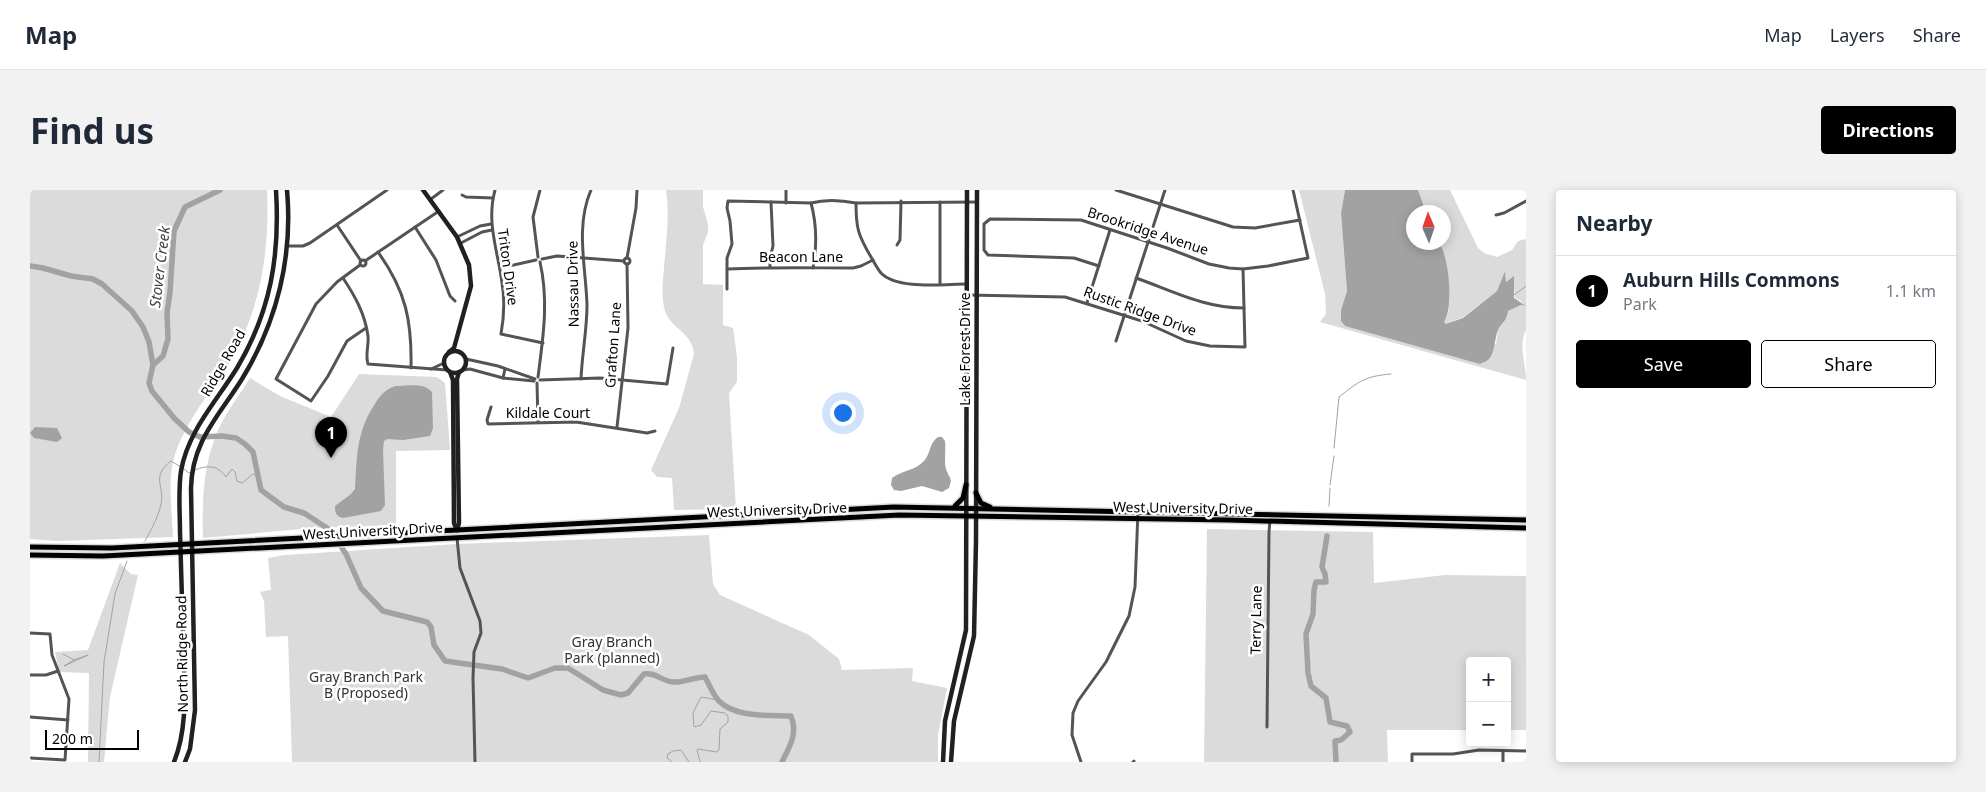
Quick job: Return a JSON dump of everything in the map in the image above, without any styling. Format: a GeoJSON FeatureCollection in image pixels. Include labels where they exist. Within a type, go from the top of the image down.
{"type":"FeatureCollection","features":[{"type":"Feature","properties":{"kind":"highway"},"geometry":{"type":"LineString","coordinates":[[953,507],[963,498],[966,486]]}},
{"type":"Feature","properties":{"kind":"highway"},"geometry":{"type":"LineString","coordinates":[[976,494],[981,503],[993,508]]}},
{"type":"Feature","properties":{"kind":"highway","name":"West University Drive"},"geometry":{"type":"LineString","coordinates":[[30,548],[98,548],[192,544],[894,507],[976,507],[1526,520]]}},
{"type":"Feature","properties":{"kind":"highway"},"geometry":{"type":"LineString","coordinates":[[1050,509],[1050,516]]}},
{"type":"Feature","properties":{"kind":"highway"},"geometry":{"type":"LineString","coordinates":[[698,524],[704,521],[755,519],[760,514]]}},
{"type":"Feature","properties":{"kind":"highway","name":"West University Drive"},"geometry":{"type":"LineString","coordinates":[[30,555],[96,556],[192,552],[698,524],[900,515],[1050,516],[1526,528]]}},
{"type":"Feature","properties":{"kind":"highway"},"geometry":{"type":"LineString","coordinates":[[1509,528],[1511,520]]}},
{"type":"Feature","properties":{"kind":"highway"},"geometry":{"type":"LineString","coordinates":[[456,530],[457,537]]}},
{"type":"Feature","properties":{"kind":"main road","name":"Ridge Road"},"geometry":{"type":"LineString","coordinates":[[180,544],[180,483],[189,442],[237,368],[256,330],[273,274],[277,246],[276,190]]}},
{"type":"Feature","properties":{"kind":"main road","name":"Ridge Road"},"geometry":{"type":"LineString","coordinates":[[192,544],[192,468],[198,447],[251,363],[269,325],[284,276],[287,246],[287,190]]}},
{"type":"Feature","properties":{"kind":"main road"},"geometry":{"type":"LineString","coordinates":[[423,190],[457,237],[469,265],[471,286],[454,348],[445,356],[444,363],[453,380],[454,523],[456,530]]}},
{"type":"Feature","properties":{"kind":"main road","name":"Lake Forest Drive"},"geometry":{"type":"LineString","coordinates":[[943,762],[945,721],[966,630],[967,190]]}},
{"type":"Feature","properties":{"kind":"main road","name":"Lake Forest Drive"},"geometry":{"type":"LineString","coordinates":[[951,762],[954,721],[974,636],[976,190]]}},
{"type":"Feature","properties":{"kind":"main road"},"geometry":{"type":"LineString","coordinates":[[277,246],[287,246]]}},
{"type":"Feature","properties":{"kind":"main road"},"geometry":{"type":"LineString","coordinates":[[456,530],[459,523],[457,379],[466,364],[466,359],[459,346],[458,336]]}},
{"type":"Feature","properties":{"kind":"main road"},"geometry":{"type":"LineString","coordinates":[[449,352],[456,350],[462,353]]}},
{"type":"Feature","properties":{"kind":"main road"},"geometry":{"type":"LineString","coordinates":[[448,371],[461,371]]}},
{"type":"Feature","properties":{"kind":"main road","name":"North Ridge Road"},"geometry":{"type":"LineString","coordinates":[[174,762],[183,727],[185,696],[180,544]]}},
{"type":"Feature","properties":{"kind":"main road","name":"North Ridge Road"},"geometry":{"type":"LineString","coordinates":[[185,762],[190,749],[195,710],[192,544]]}},
{"type":"Feature","properties":{"kind":"main road"},"geometry":{"type":"LineString","coordinates":[[966,596],[975,596]]}},
{"type":"Feature","properties":{"kind":"main road"},"geometry":{"type":"LineString","coordinates":[[183,634],[194,634]]}},
{"type":"Feature","properties":{"kind":"main road"},"geometry":{"type":"LineString","coordinates":[[958,668],[966,670]]}},
{"type":"Feature","properties":{"kind":"main road"},"geometry":{"type":"LineString","coordinates":[[183,727],[193,729]]}},
{"type":"Feature","properties":{"kind":"street"},"geometry":{"type":"LineString","coordinates":[[287,246],[307,245],[387,190]]}},
{"type":"Feature","properties":{"kind":"street"},"geometry":{"type":"LineString","coordinates":[[431,199],[443,190]]}},
{"type":"Feature","properties":{"kind":"street","name":"Triton Drive"},"geometry":{"type":"LineString","coordinates":[[495,190],[491,224],[504,298],[501,334],[542,343]]}},
{"type":"Feature","properties":{"kind":"street"},"geometry":{"type":"LineString","coordinates":[[538,422],[537,380],[545,296],[533,217],[540,190]]}},
{"type":"Feature","properties":{"kind":"street","name":"Nassau Drive"},"geometry":{"type":"LineString","coordinates":[[581,378],[587,316],[583,257],[584,214],[591,190]]}},
{"type":"Feature","properties":{"kind":"street","name":"Grafton Lane"},"geometry":{"type":"LineString","coordinates":[[617,428],[628,321],[626,261],[636,208],[637,190]]}},
{"type":"Feature","properties":{"kind":"street"},"geometry":{"type":"LineString","coordinates":[[786,190],[786,203]]}},
{"type":"Feature","properties":{"kind":"street"},"geometry":{"type":"LineString","coordinates":[[1116,190],[1233,228],[1261,227],[1300,220],[1293,190]]}},
{"type":"Feature","properties":{"kind":"street"},"geometry":{"type":"LineString","coordinates":[[1116,340],[1165,190]]}},
{"type":"Feature","properties":{"kind":"street"},"geometry":{"type":"LineString","coordinates":[[462,195],[466,197],[493,198]]}},
{"type":"Feature","properties":{"kind":"street"},"geometry":{"type":"LineString","coordinates":[[727,289],[727,258],[732,244],[727,208],[728,201],[786,203],[820,201],[856,203],[976,202]]}},
{"type":"Feature","properties":{"kind":"street"},"geometry":{"type":"LineString","coordinates":[[1496,215],[1504,213],[1526,201]]}},
{"type":"Feature","properties":{"kind":"street"},"geometry":{"type":"LineString","coordinates":[[770,202],[773,246],[770,267]]}},
{"type":"Feature","properties":{"kind":"street"},"geometry":{"type":"LineString","coordinates":[[897,245],[900,240],[901,202]]}},
{"type":"Feature","properties":{"kind":"street"},"geometry":{"type":"LineString","coordinates":[[940,202],[940,284]]}},
{"type":"Feature","properties":{"kind":"street"},"geometry":{"type":"LineString","coordinates":[[811,203],[816,220],[816,251],[813,268]]}},
{"type":"Feature","properties":{"kind":"street"},"geometry":{"type":"LineString","coordinates":[[856,203],[856,225],[860,238],[882,273],[890,280],[902,284],[967,284]]}},
{"type":"Feature","properties":{"kind":"street"},"geometry":{"type":"LineString","coordinates":[[366,328],[346,341],[328,376],[312,401],[276,379],[312,310],[326,293],[362,262],[439,211]]}},
{"type":"Feature","properties":{"kind":"street","name":"Brookridge Avenue"},"geometry":{"type":"LineString","coordinates":[[1099,266],[1074,258],[988,255],[984,250],[984,227],[986,221],[990,219],[1075,219],[1209,264],[1243,269],[1308,258],[1300,220]]}},
{"type":"Feature","properties":{"kind":"street"},"geometry":{"type":"LineString","coordinates":[[457,237],[475,228],[491,224]]}},
{"type":"Feature","properties":{"kind":"street"},"geometry":{"type":"LineString","coordinates":[[337,225],[362,262]]}},
{"type":"Feature","properties":{"kind":"street"},"geometry":{"type":"LineString","coordinates":[[416,227],[436,260],[450,296],[455,301]]}},
{"type":"Feature","properties":{"kind":"street"},"geometry":{"type":"LineString","coordinates":[[475,228],[478,233]]}},
{"type":"Feature","properties":{"kind":"street"},"geometry":{"type":"LineString","coordinates":[[460,243],[478,233],[492,230]]}},
{"type":"Feature","properties":{"kind":"street"},"geometry":{"type":"LineString","coordinates":[[1087,303],[1110,230]]}},
{"type":"Feature","properties":{"kind":"street"},"geometry":{"type":"LineString","coordinates":[[378,252],[396,280],[407,308],[412,340],[411,368]]}},
{"type":"Feature","properties":{"kind":"street"},"geometry":{"type":"LineString","coordinates":[[500,268],[557,256],[626,261]]}},
{"type":"Feature","properties":{"kind":"street","name":"Beacon Lane"},"geometry":{"type":"LineString","coordinates":[[727,269],[770,267],[854,268],[873,260]]}},
{"type":"Feature","properties":{"kind":"street"},"geometry":{"type":"LineString","coordinates":[[1136,278],[1200,303],[1227,308],[1244,308],[1243,269]]}},
{"type":"Feature","properties":{"kind":"street"},"geometry":{"type":"LineString","coordinates":[[343,278],[360,306],[366,328],[368,364],[448,371]]}},
{"type":"Feature","properties":{"kind":"street","name":"Rustic Ridge Drive"},"geometry":{"type":"LineString","coordinates":[[967,296],[1065,297],[1151,325],[1174,338],[1210,346],[1245,348],[1244,308]]}},
{"type":"Feature","properties":{"kind":"street"},"geometry":{"type":"LineString","coordinates":[[461,371],[473,370],[503,378],[537,380],[581,378],[667,384],[673,348]]}},
{"type":"Feature","properties":{"kind":"street"},"geometry":{"type":"LineString","coordinates":[[466,359],[537,380]]}},
{"type":"Feature","properties":{"kind":"street"},"geometry":{"type":"LineString","coordinates":[[430,369],[444,363]]}},
{"type":"Feature","properties":{"kind":"street"},"geometry":{"type":"LineString","coordinates":[[503,378],[505,369]]}},
{"type":"Feature","properties":{"kind":"street","name":"Kildale Court"},"geometry":{"type":"LineString","coordinates":[[491,407],[488,411],[488,424],[582,422],[647,433],[655,431]]}},
{"type":"Feature","properties":{"kind":"street"},"geometry":{"type":"LineString","coordinates":[[1081,762],[1072,735],[1073,714],[1078,700],[1106,662],[1129,616],[1136,587],[1138,511]]}},
{"type":"Feature","properties":{"kind":"street","name":"Terry Lane"},"geometry":{"type":"LineString","coordinates":[[1266,727],[1270,522],[1272,514]]}},
{"type":"Feature","properties":{"kind":"street"},"geometry":{"type":"LineString","coordinates":[[457,537],[460,568],[480,621],[481,633],[474,652],[475,762]]}},
{"type":"Feature","properties":{"kind":"street"},"geometry":{"type":"LineString","coordinates":[[30,633],[50,634],[52,655],[69,700],[65,760],[30,758]]}},
{"type":"Feature","properties":{"kind":"street"},"geometry":{"type":"LineString","coordinates":[[30,675],[46,675],[58,671]]}},
{"type":"Feature","properties":{"kind":"street"},"geometry":{"type":"LineString","coordinates":[[30,716],[68,720]]}},
{"type":"Feature","properties":{"kind":"street"},"geometry":{"type":"LineString","coordinates":[[1412,762],[1412,754],[1452,754],[1478,750],[1526,751]]}},
{"type":"Feature","properties":{"kind":"street"},"geometry":{"type":"LineString","coordinates":[[1503,750],[1503,762]]}},
{"type":"Feature","properties":{"kind":"green space"},"geometry":{"type":"Polygon","coordinates":[[[30,190],[267,190],[267,236],[261,281],[248,324],[228,366],[193,417],[175,454],[171,474],[173,537],[57,541],[30,539],[30,190]]]}},
{"type":"Feature","properties":{"kind":"green space"},"geometry":{"type":"Polygon","coordinates":[[[666,190],[703,190],[703,207],[708,224],[708,232],[703,245],[703,284],[723,285],[723,325],[733,328],[737,357],[737,382],[729,393],[736,509],[674,510],[672,478],[657,477],[651,470],[679,408],[694,354],[685,334],[666,314],[663,302],[662,287],[668,219],[666,190]]]}},
{"type":"Feature","properties":{"kind":"green space"},"geometry":{"type":"Polygon","coordinates":[[[1299,190],[1345,190],[1341,213],[1347,291],[1341,310],[1341,321],[1345,326],[1496,344],[1498,330],[1508,316],[1508,311],[1521,305],[1525,306],[1515,298],[1513,277],[1506,282],[1505,271],[1497,291],[1462,318],[1446,324],[1444,322],[1449,306],[1449,296],[1442,250],[1451,250],[1451,205],[1423,205],[1418,190],[1450,190],[1478,248],[1484,253],[1497,257],[1512,250],[1518,241],[1526,239],[1526,330],[1522,348],[1526,380],[1320,322],[1326,314],[1325,294],[1299,190]]]}},
{"type":"Feature","properties":{"kind":"green space"},"geometry":{"type":"Polygon","coordinates":[[[359,374],[437,377],[445,383],[450,450],[396,451],[396,525],[313,528],[203,538],[203,496],[207,468],[214,441],[222,422],[250,378],[280,396],[331,417],[359,374]]]}},
{"type":"Feature","properties":{"kind":"green space"},"geometry":{"type":"Polygon","coordinates":[[[1207,529],[1373,532],[1374,583],[1445,575],[1526,576],[1526,730],[1511,730],[1511,657],[1466,657],[1466,730],[1387,730],[1388,762],[1204,762],[1207,529]]]}},
{"type":"Feature","properties":{"kind":"green space"},"geometry":{"type":"Polygon","coordinates":[[[709,535],[713,584],[720,595],[809,635],[839,659],[842,670],[913,668],[912,681],[947,688],[938,735],[938,762],[292,762],[288,636],[266,637],[264,601],[260,592],[271,590],[268,558],[285,555],[456,544],[709,535]]]}},
{"type":"Feature","properties":{"kind":"green space"},"geometry":{"type":"Polygon","coordinates":[[[120,563],[131,574],[138,575],[110,697],[104,762],[88,762],[89,673],[59,672],[55,652],[88,650],[120,563]]]}},
{"type":"Feature","properties":{"kind":"shaded area"},"geometry":{"type":"Polygon","coordinates":[[[1345,190],[1418,190],[1423,205],[1406,205],[1406,250],[1442,250],[1448,270],[1449,282],[1449,306],[1444,322],[1446,324],[1463,318],[1497,291],[1505,271],[1506,282],[1514,276],[1514,298],[1526,306],[1521,305],[1508,311],[1497,332],[1493,352],[1488,360],[1480,364],[1345,326],[1341,321],[1341,310],[1347,291],[1341,213],[1345,190]]]}},
{"type":"Feature","properties":{"kind":"shaded area"},"geometry":{"type":"Polygon","coordinates":[[[395,386],[420,386],[432,392],[433,428],[430,436],[403,440],[387,439],[384,441],[385,505],[381,511],[343,518],[336,514],[335,506],[355,489],[358,446],[363,427],[380,397],[395,386]]]}},
{"type":"Feature","properties":{"kind":"shaded area"},"geometry":{"type":"Polygon","coordinates":[[[35,427],[57,428],[62,438],[57,442],[34,438],[30,433],[35,427]]]}},
{"type":"Feature","properties":{"kind":"shaded area"},"geometry":{"type":"Polygon","coordinates":[[[938,437],[942,437],[945,441],[945,466],[951,481],[949,488],[942,492],[922,486],[901,491],[894,490],[891,485],[892,478],[913,469],[924,461],[933,442],[938,437]]]}},
{"type":"Feature","properties":{"kind":"waterway","name":"Stover Creek"},"geometry":{"type":"LineString","coordinates":[[153,365],[163,356],[168,339],[167,313],[174,231],[185,207],[220,190]]}},
{"type":"Feature","properties":{"kind":"waterway"},"geometry":{"type":"LineString","coordinates":[[30,266],[71,276],[93,279],[102,284],[132,311],[143,327],[149,342],[153,365],[149,383],[152,391],[174,418],[189,432],[200,437],[222,436],[236,438],[245,444],[253,452],[261,490],[284,507],[304,513],[330,530],[346,554],[361,588],[383,611],[427,622],[431,627],[434,645],[445,661],[502,669],[528,678],[555,668],[568,668],[603,690],[621,695],[628,693],[644,674],[652,674],[673,682],[705,677],[717,699],[734,710],[743,713],[791,716],[794,728],[793,734],[782,762]]}},
{"type":"Feature","properties":{"kind":"waterway"},"geometry":{"type":"LineString","coordinates":[[1514,295],[1526,286]]}},
{"type":"Feature","properties":{"kind":"waterway"},"geometry":{"type":"LineString","coordinates":[[1334,448],[1339,397],[1363,380],[1391,374]]}},
{"type":"Feature","properties":{"kind":"waterway"},"geometry":{"type":"LineString","coordinates":[[1330,485],[1334,456]]}},
{"type":"Feature","properties":{"kind":"waterway"},"geometry":{"type":"LineString","coordinates":[[145,541],[156,520],[162,501],[161,473],[164,467],[171,461],[181,467]]}},
{"type":"Feature","properties":{"kind":"waterway"},"geometry":{"type":"LineString","coordinates":[[195,470],[212,467],[219,470],[226,477],[232,469],[235,472],[237,481],[242,483],[253,474],[257,476]]}},
{"type":"Feature","properties":{"kind":"waterway"},"geometry":{"type":"LineString","coordinates":[[184,469],[189,473],[191,472]]}},
{"type":"Feature","properties":{"kind":"waterway"},"geometry":{"type":"LineString","coordinates":[[1329,506],[1330,488]]}},
{"type":"Feature","properties":{"kind":"waterway"},"geometry":{"type":"LineString","coordinates":[[1327,536],[1322,567],[1326,582],[1316,582],[1313,614],[1306,634],[1308,673],[1311,686],[1326,698],[1330,722],[1347,726],[1350,732],[1341,740],[1335,741],[1336,762]]}},
{"type":"Feature","properties":{"kind":"waterway"},"geometry":{"type":"LineString","coordinates":[[99,762],[104,662],[115,594],[127,561]]}},
{"type":"Feature","properties":{"kind":"waterway"},"geometry":{"type":"LineString","coordinates":[[63,654],[74,660],[88,655],[64,666],[74,660]]}},
{"type":"Feature","properties":{"kind":"waterway"},"geometry":{"type":"LineString","coordinates":[[700,762],[697,750],[716,752],[719,750],[720,729],[728,722],[728,716],[725,713],[711,711],[701,725],[694,727],[693,713],[701,697],[718,700]]}},
{"type":"Feature","properties":{"kind":"waterway"},"geometry":{"type":"LineString","coordinates":[[672,762],[667,758],[668,754],[681,750],[689,762]]}},
{"type":"Feature","properties":{"kind":"place","name":"Auburn Hills Commons"},"geometry":{"type":"Point","coordinates":[331,458]}},
{"type":"Feature","properties":{"kind":"park label","name":"Gray Branch Park (planned)"},"geometry":{"type":"Point","coordinates":[612,650]}},
{"type":"Feature","properties":{"kind":"park label","name":"Gray Branch Park B (Proposed)"},"geometry":{"type":"Point","coordinates":[366,686]}}]}
